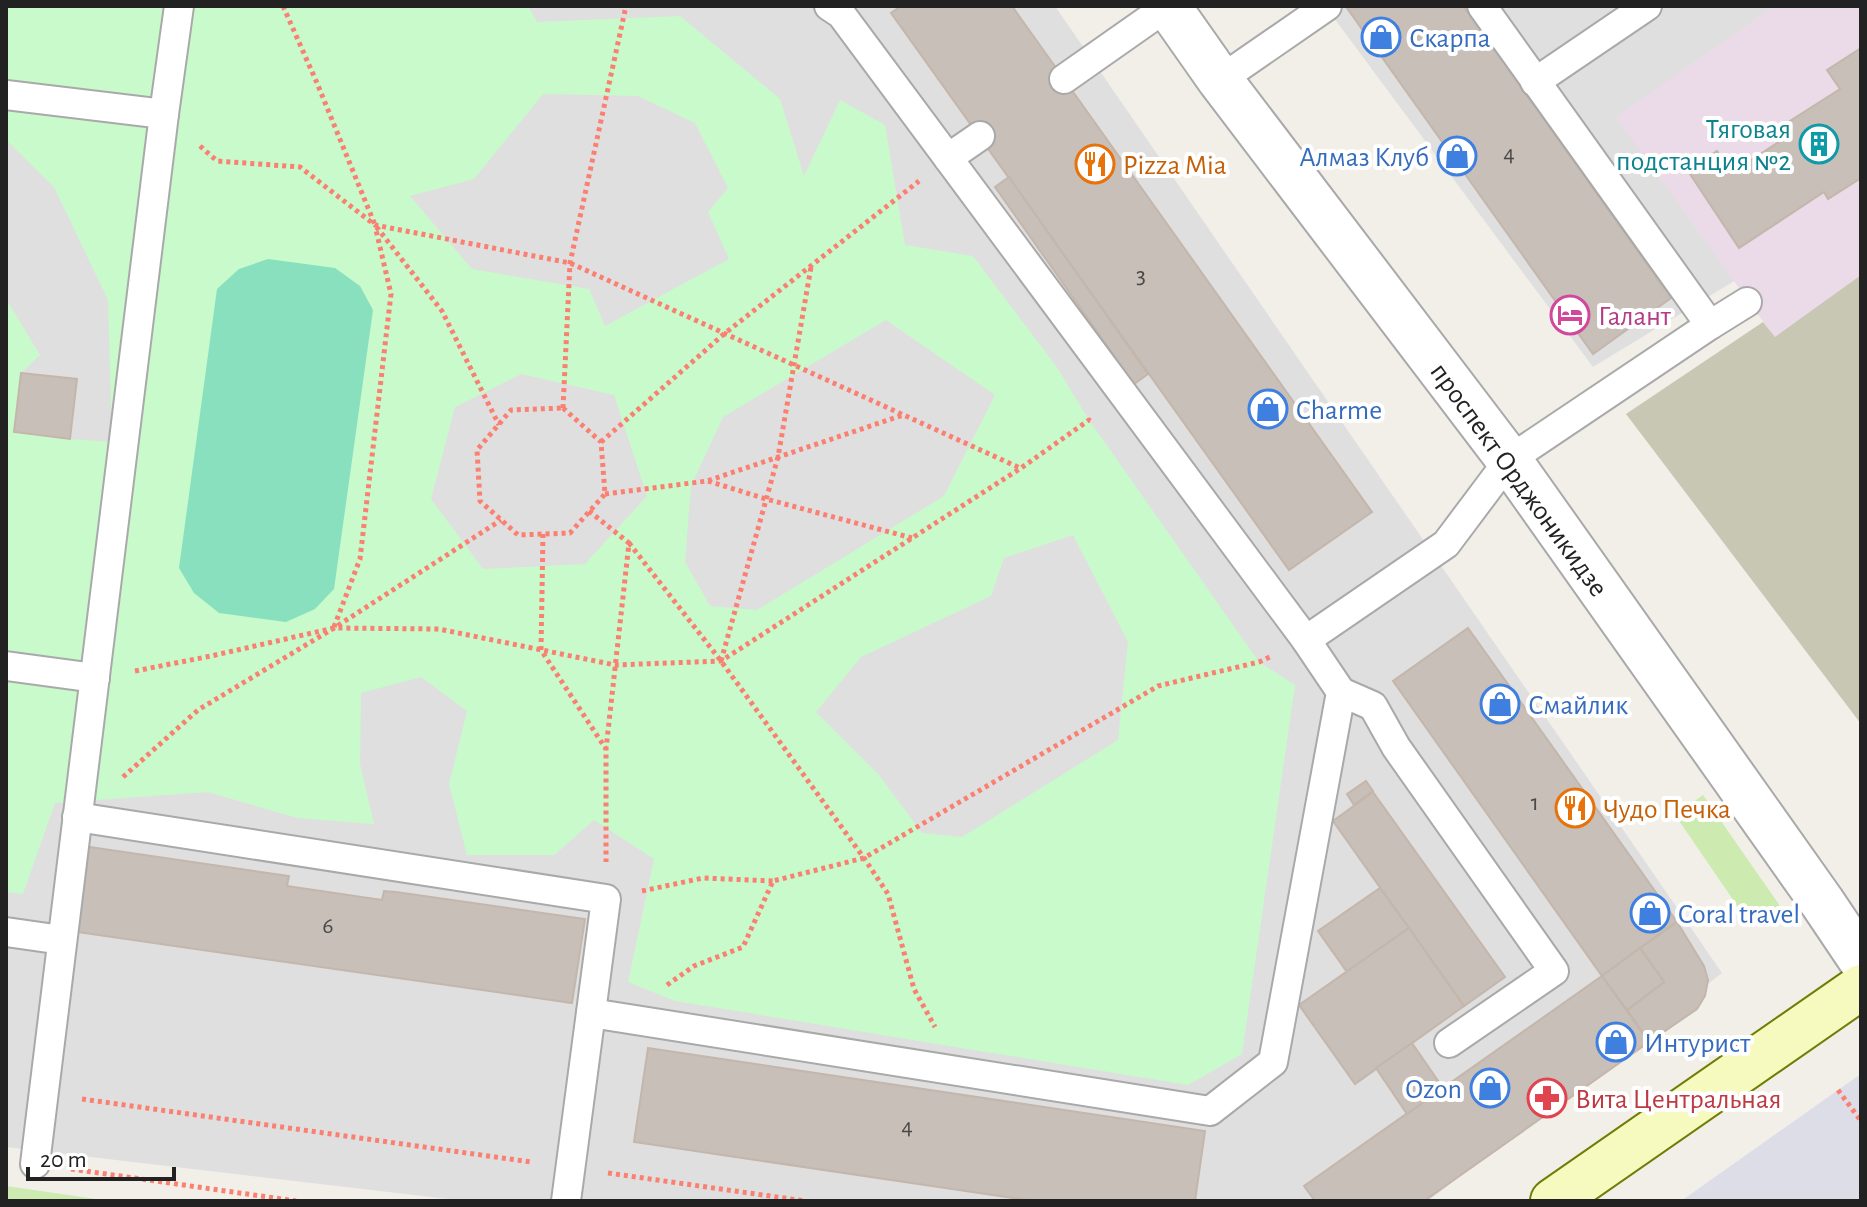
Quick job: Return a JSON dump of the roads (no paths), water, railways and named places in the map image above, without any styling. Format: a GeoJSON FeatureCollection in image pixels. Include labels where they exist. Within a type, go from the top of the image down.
{"type":"FeatureCollection","features":[{"type":"Feature","properties":{"kind":"main road"},"geometry":{"type":"LineString","coordinates":[[1553,1201],[1861,987]]}},
{"type":"Feature","properties":{"kind":"street","name":"проспект Орджоникидзе"},"geometry":{"type":"LineString","coordinates":[[1168,6],[1220,80],[1509,460],[1861,960]]}},
{"type":"Feature","properties":{"kind":"lane"},"geometry":{"type":"LineString","coordinates":[[35,1164],[179,6]]}},
{"type":"Feature","properties":{"kind":"lane"},"geometry":{"type":"LineString","coordinates":[[829,6],[841,14],[1306,640],[1341,692],[1373,706],[1396,747],[1554,971],[1449,1043]]}},
{"type":"Feature","properties":{"kind":"lane"},"geometry":{"type":"LineString","coordinates":[[1064,79],[1168,6]]}},
{"type":"Feature","properties":{"kind":"lane"},"geometry":{"type":"LineString","coordinates":[[1220,80],[1327,6]]}},
{"type":"Feature","properties":{"kind":"lane"},"geometry":{"type":"LineString","coordinates":[[1482,6],[1710,325]]}},
{"type":"Feature","properties":{"kind":"lane"},"geometry":{"type":"LineString","coordinates":[[1535,82],[1647,6]]}},
{"type":"Feature","properties":{"kind":"lane"},"geometry":{"type":"LineString","coordinates":[[6,95],[164,114]]}},
{"type":"Feature","properties":{"kind":"lane"},"geometry":{"type":"LineString","coordinates":[[948,158],[980,136]]}},
{"type":"Feature","properties":{"kind":"lane"},"geometry":{"type":"LineString","coordinates":[[1306,640],[1446,544],[1509,460],[1747,302]]}},
{"type":"Feature","properties":{"kind":"lane"},"geometry":{"type":"LineString","coordinates":[[6,666],[95,678]]}},
{"type":"Feature","properties":{"kind":"lane"},"geometry":{"type":"LineString","coordinates":[[591,1013],[1210,1111],[1273,1062],[1341,692]]}},
{"type":"Feature","properties":{"kind":"lane"},"geometry":{"type":"LineString","coordinates":[[77,817],[606,899],[566,1201]]}},
{"type":"Feature","properties":{"kind":"lane"},"geometry":{"type":"LineString","coordinates":[[6,932],[62,940]]}},
{"type":"Feature","properties":{"kind":"place","name":"Скарпа"},"geometry":{"type":"Point","coordinates":[1381,37]}},
{"type":"Feature","properties":{"kind":"place","name":"Тяговая подстанция №2"},"geometry":{"type":"Point","coordinates":[1819,144]}},
{"type":"Feature","properties":{"kind":"place","name":"Алмаз Клуб"},"geometry":{"type":"Point","coordinates":[1457,156]}},
{"type":"Feature","properties":{"kind":"place","name":"Pizza Mia"},"geometry":{"type":"Point","coordinates":[1095,164]}},
{"type":"Feature","properties":{"kind":"place","name":"Галант"},"geometry":{"type":"Point","coordinates":[1570,315]}},
{"type":"Feature","properties":{"kind":"place","name":"Charme"},"geometry":{"type":"Point","coordinates":[1268,409]}},
{"type":"Feature","properties":{"kind":"place","name":"Смайлик"},"geometry":{"type":"Point","coordinates":[1500,704]}},
{"type":"Feature","properties":{"kind":"place","name":"Чудо Печка"},"geometry":{"type":"Point","coordinates":[1575,808]}},
{"type":"Feature","properties":{"kind":"place","name":"Coral travel"},"geometry":{"type":"Point","coordinates":[1650,913]}},
{"type":"Feature","properties":{"kind":"place","name":"Интурист"},"geometry":{"type":"Point","coordinates":[1616,1042]}},
{"type":"Feature","properties":{"kind":"place","name":"Ozon"},"geometry":{"type":"Point","coordinates":[1490,1088]}},
{"type":"Feature","properties":{"kind":"place","name":"Вита Центральная"},"geometry":{"type":"Point","coordinates":[1547,1098]}}]}
